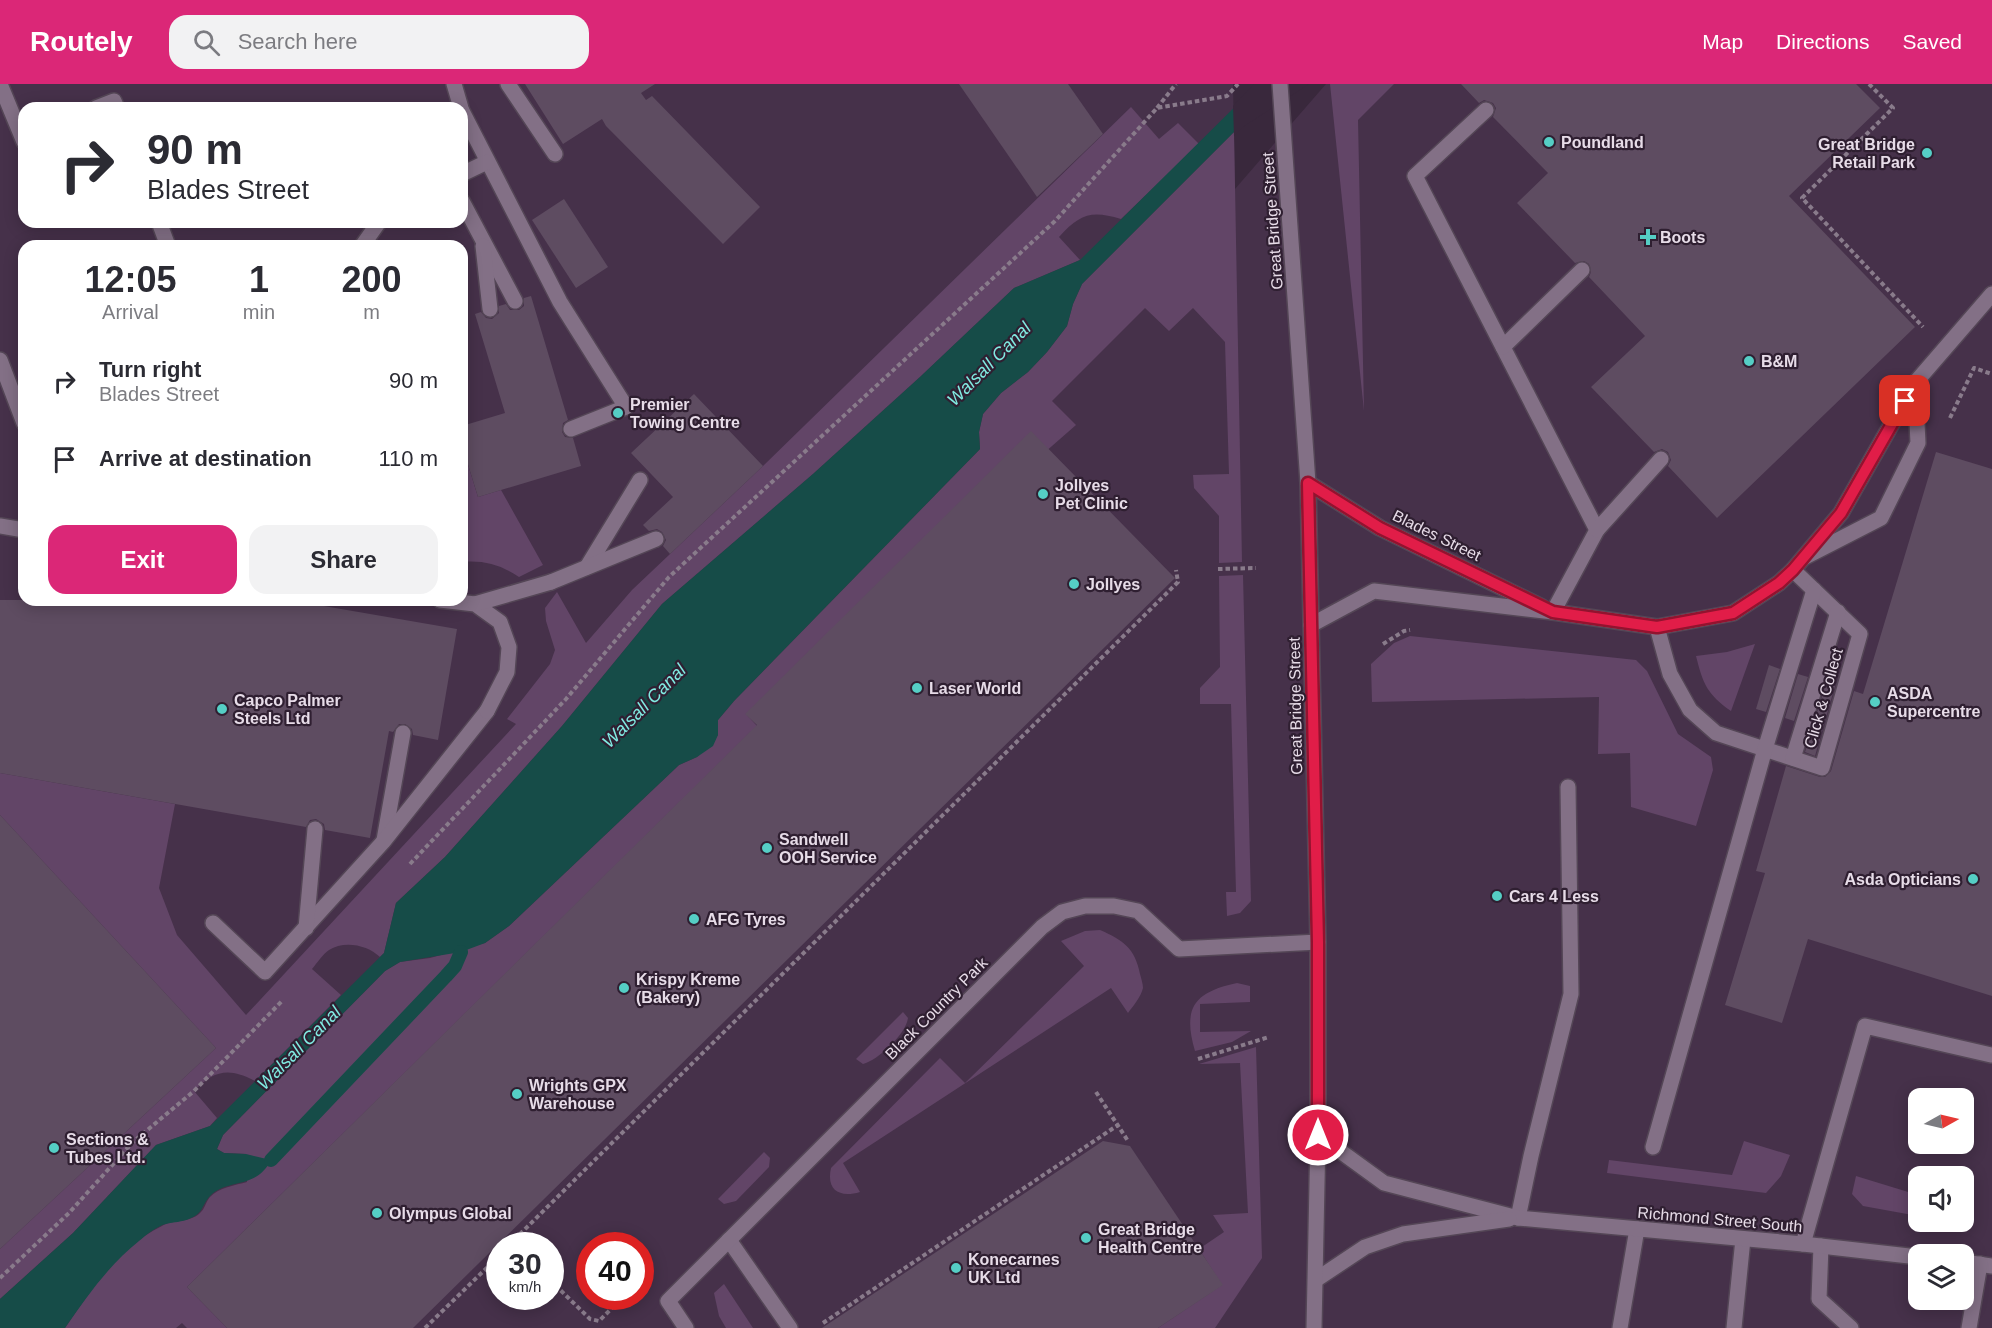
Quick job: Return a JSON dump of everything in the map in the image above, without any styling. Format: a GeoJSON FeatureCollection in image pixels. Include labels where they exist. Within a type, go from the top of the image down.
{"type":"FeatureCollection","features":[{"type":"Feature","properties":{"kind":"street"},"geometry":{"type":"LineString","coordinates":[[0,84],[18,126]]}},
{"type":"Feature","properties":{"kind":"street"},"geometry":{"type":"LineString","coordinates":[[454,84],[460,102]]}},
{"type":"Feature","properties":{"kind":"street"},"geometry":{"type":"LineString","coordinates":[[508,84],[555,154]]}},
{"type":"Feature","properties":{"kind":"street","name":"Great Bridge Street"},"geometry":{"type":"LineString","coordinates":[[1280,84],[1308,483],[1318,942],[1317,1279],[1314,1328]]}},
{"type":"Feature","properties":{"kind":"street"},"geometry":{"type":"LineString","coordinates":[[1486,110],[1415,176],[1597,530]]}},
{"type":"Feature","properties":{"kind":"street"},"geometry":{"type":"LineString","coordinates":[[468,122],[560,302],[626,407],[571,429]]}},
{"type":"Feature","properties":{"kind":"street"},"geometry":{"type":"LineString","coordinates":[[468,171],[487,162]]}},
{"type":"Feature","properties":{"kind":"street"},"geometry":{"type":"LineString","coordinates":[[468,212],[515,301]]}},
{"type":"Feature","properties":{"kind":"street"},"geometry":{"type":"LineString","coordinates":[[482,237],[490,309]]}},
{"type":"Feature","properties":{"kind":"street"},"geometry":{"type":"LineString","coordinates":[[1503,347],[1582,270]]}},
{"type":"Feature","properties":{"kind":"street","name":"Blades Street"},"geometry":{"type":"LineString","coordinates":[[1311,625],[1374,591],[1657,627],[1733,613],[1779,583],[1805,557],[1841,513],[1915,383],[1992,294]]}},
{"type":"Feature","properties":{"kind":"street"},"geometry":{"type":"LineString","coordinates":[[1,368],[18,409]]}},
{"type":"Feature","properties":{"kind":"street"},"geometry":{"type":"LineString","coordinates":[[1805,557],[1881,518],[1918,443],[1915,383]]}},
{"type":"Feature","properties":{"kind":"street"},"geometry":{"type":"LineString","coordinates":[[1553,612],[1597,530],[1661,459]]}},
{"type":"Feature","properties":{"kind":"street"},"geometry":{"type":"LineString","coordinates":[[587,567],[640,480]]}},
{"type":"Feature","properties":{"kind":"street","name":"Blades Street"},"geometry":{"type":"LineString","coordinates":[[1308,483],[1380,528],[1553,612]]}},
{"type":"Feature","properties":{"kind":"street"},"geometry":{"type":"LineString","coordinates":[[0,526],[18,529]]}},
{"type":"Feature","properties":{"kind":"street"},"geometry":{"type":"LineString","coordinates":[[468,603],[475,604],[551,582],[656,539]]}},
{"type":"Feature","properties":{"kind":"street","name":"Click & Collect"},"geometry":{"type":"LineString","coordinates":[[1793,570],[1838,612],[1860,634],[1822,768],[1793,758],[1838,612]]}},
{"type":"Feature","properties":{"kind":"street"},"geometry":{"type":"LineString","coordinates":[[1653,1147],[1765,749],[1814,590]]}},
{"type":"Feature","properties":{"kind":"street"},"geometry":{"type":"LineString","coordinates":[[213,923],[265,972],[383,843],[487,711],[507,672],[509,647],[500,622],[475,604]]}},
{"type":"Feature","properties":{"kind":"street"},"geometry":{"type":"LineString","coordinates":[[1657,627],[1670,674],[1690,710],[1716,733],[1793,758]]}},
{"type":"Feature","properties":{"kind":"street"},"geometry":{"type":"LineString","coordinates":[[383,843],[403,734]]}},
{"type":"Feature","properties":{"kind":"street"},"geometry":{"type":"LineString","coordinates":[[1518,1218],[1571,994],[1568,787]]}},
{"type":"Feature","properties":{"kind":"street"},"geometry":{"type":"LineString","coordinates":[[306,928],[315,829]]}},
{"type":"Feature","properties":{"kind":"street","name":"Black Country Park"},"geometry":{"type":"LineString","coordinates":[[686,1328],[668,1301],[1042,927],[1062,912],[1085,906],[1114,906],[1138,911],[1179,949],[1318,942]]}},
{"type":"Feature","properties":{"kind":"street"},"geometry":{"type":"LineString","coordinates":[[1803,1244],[1865,1026],[1991,1055]]}},
{"type":"Feature","properties":{"kind":"street","name":"Richmond Street South"},"geometry":{"type":"LineString","coordinates":[[1318,1135],[1384,1183],[1518,1218],[1908,1256]]}},
{"type":"Feature","properties":{"kind":"street","name":"Richmond Street South"},"geometry":{"type":"LineString","coordinates":[[1317,1279],[1365,1247],[1403,1234],[1518,1218]]}},
{"type":"Feature","properties":{"kind":"street"},"geometry":{"type":"LineString","coordinates":[[1620,1328],[1637,1229]]}},
{"type":"Feature","properties":{"kind":"street"},"geometry":{"type":"LineString","coordinates":[[1734,1328],[1743,1239]]}},
{"type":"Feature","properties":{"kind":"street"},"geometry":{"type":"LineString","coordinates":[[729,1240],[790,1328]]}},
{"type":"Feature","properties":{"kind":"street"},"geometry":{"type":"LineString","coordinates":[[1821,1246],[1819,1299],[1851,1328]]}},
{"type":"Feature","properties":{"kind":"street"},"geometry":{"type":"LineString","coordinates":[[1969,1328],[1986,1265]]}},
{"type":"Feature","properties":{"kind":"path"},"geometry":{"type":"LineString","coordinates":[[403,872],[566,699],[669,577],[1055,220],[1176,84]]}},
{"type":"Feature","properties":{"kind":"path"},"geometry":{"type":"LineString","coordinates":[[1157,108],[1227,96],[1238,84]]}},
{"type":"Feature","properties":{"kind":"path"},"geometry":{"type":"LineString","coordinates":[[1869,84],[1893,108],[1802,198],[1970,376]]}},
{"type":"Feature","properties":{"kind":"path"},"geometry":{"type":"LineString","coordinates":[[1218,569],[1256,568]]}},
{"type":"Feature","properties":{"kind":"path"},"geometry":{"type":"LineString","coordinates":[[525,1232],[1178,582],[1176,570]]}},
{"type":"Feature","properties":{"kind":"path"},"geometry":{"type":"LineString","coordinates":[[0,1278],[69,1213],[133,1142],[194,1091],[284,998]]}},
{"type":"Feature","properties":{"kind":"path"},"geometry":{"type":"LineString","coordinates":[[1198,1059],[1269,1037]]}},
{"type":"Feature","properties":{"kind":"path"},"geometry":{"type":"LineString","coordinates":[[1096,1092],[1128,1141]]}},
{"type":"Feature","properties":{"kind":"path"},"geometry":{"type":"LineString","coordinates":[[823,1323],[1118,1125]]}},
{"type":"Feature","properties":{"kind":"path"},"geometry":{"type":"LineString","coordinates":[[425,1328],[486,1268]]}},
{"type":"Feature","properties":{"kind":"path"},"geometry":{"type":"LineString","coordinates":[[564,1294],[576,1306]]}},
{"type":"Feature","properties":{"kind":"path"},"geometry":{"type":"LineString","coordinates":[[580,1310],[590,1320],[599,1321],[610,1310]]}},
{"type":"Feature","properties":{"kind":"shaded area"},"geometry":{"type":"Polygon","coordinates":[[[0,84],[1233,84],[1235,189],[1326,84],[1992,84],[1992,1328],[0,1328],[0,84]]]}},
{"type":"Feature","properties":{"kind":"shaded area"},"geometry":{"type":"Polygon","coordinates":[[[1330,84],[1394,84],[1358,120],[1364,411],[1330,84]]]}},
{"type":"Feature","properties":{"kind":"shaded area"},"geometry":{"type":"Polygon","coordinates":[[[1131,107],[1159,139],[1178,123],[1199,144],[1121,219],[1094,215],[1073,223],[1059,237],[1080,260],[1014,288],[813,474],[662,604],[562,726],[445,857],[396,903],[384,953],[380,957],[363,947],[342,945],[322,956],[312,969],[341,995],[255,1081],[230,1072],[215,1075],[201,1084],[194,1091],[217,1118],[210,1126],[156,1145],[73,1233],[0,1299],[0,1249],[216,1048],[0,815],[0,773],[175,804],[159,888],[177,935],[246,1015],[516,724],[507,719],[550,664],[555,650],[546,621],[545,608],[557,592],[586,643],[632,590],[763,466],[1131,107]]]}},
{"type":"Feature","properties":{"kind":"shaded area"},"geometry":{"type":"Polygon","coordinates":[[[1234,132],[1242,562],[1219,563],[1219,516],[1194,488],[1193,475],[1229,474],[1225,342],[1193,308],[1169,331],[1145,308],[1052,401],[1076,425],[746,714],[757,726],[187,1287],[227,1328],[187,1328],[182,1323],[176,1328],[65,1328],[107,1271],[132,1245],[166,1224],[196,1216],[202,1211],[210,1197],[218,1191],[247,1182],[246,1154],[224,1153],[217,1149],[223,1135],[385,971],[400,962],[430,958],[485,943],[509,926],[679,765],[697,757],[718,735],[718,720],[734,701],[980,449],[979,432],[983,414],[1001,393],[1028,372],[1067,326],[1082,284],[1234,132]]]}},
{"type":"Feature","properties":{"kind":"shaded area"},"geometry":{"type":"Polygon","coordinates":[[[468,464],[478,497],[501,490],[543,565],[519,577],[506,569],[478,562],[468,562],[468,464]]]}},
{"type":"Feature","properties":{"kind":"shaded area"},"geometry":{"type":"Polygon","coordinates":[[[1243,575],[1251,901],[1240,913],[1227,916],[1226,892],[1236,892],[1231,704],[1200,704],[1200,688],[1220,667],[1219,576],[1243,575]]]}},
{"type":"Feature","properties":{"kind":"shaded area"},"geometry":{"type":"Polygon","coordinates":[[[1410,636],[1636,660],[1647,671],[1678,734],[1711,757],[1713,770],[1696,826],[1631,807],[1630,753],[1598,754],[1599,697],[1372,702],[1371,664],[1394,643],[1410,636]]]}},
{"type":"Feature","properties":{"kind":"shaded area"},"geometry":{"type":"Polygon","coordinates":[[[1755,644],[1731,711],[1707,688],[1696,656],[1727,652],[1755,644]]]}},
{"type":"Feature","properties":{"kind":"shaded area"},"geometry":{"type":"Polygon","coordinates":[[[1100,930],[1127,946],[1138,965],[1143,988],[1128,1013],[1111,988],[843,1163],[860,1192],[846,1194],[836,1191],[831,1182],[831,1168],[940,1058],[965,1083],[1084,966],[1061,941],[1085,931],[1100,930]]]}},
{"type":"Feature","properties":{"kind":"shaded area"},"geometry":{"type":"Polygon","coordinates":[[[1237,983],[1250,986],[1250,1002],[1200,1004],[1200,1032],[1251,1031],[1232,1042],[1195,1051],[1190,1023],[1195,1004],[1211,991],[1237,983]]]}},
{"type":"Feature","properties":{"kind":"shaded area"},"geometry":{"type":"Polygon","coordinates":[[[903,1012],[908,1018],[897,1039],[869,1062],[863,1064],[856,1059],[903,1012]]]}},
{"type":"Feature","properties":{"kind":"shaded area"},"geometry":{"type":"Polygon","coordinates":[[[1256,1047],[1262,1258],[1215,1328],[1158,1328],[1222,1285],[1199,1249],[1224,1232],[1213,1215],[1248,1213],[1240,1063],[1199,1064],[1256,1047]]]}},
{"type":"Feature","properties":{"kind":"shaded area"},"geometry":{"type":"Polygon","coordinates":[[[1744,1141],[1790,1155],[1781,1176],[1766,1193],[1607,1173],[1609,1160],[1732,1175],[1744,1141]]]}},
{"type":"Feature","properties":{"kind":"shaded area"},"geometry":{"type":"Polygon","coordinates":[[[764,1152],[770,1158],[769,1167],[736,1201],[724,1204],[718,1199],[764,1152]]]}},
{"type":"Feature","properties":{"kind":"shaded area"},"geometry":{"type":"Polygon","coordinates":[[[1856,1176],[1908,1192],[1908,1214],[1863,1206],[1852,1194],[1856,1176]]]}},
{"type":"Feature","properties":{"kind":"shaded area"},"geometry":{"type":"Polygon","coordinates":[[[724,1284],[753,1328],[726,1328],[719,1316],[714,1293],[724,1284]]]}},
{"type":"Feature","properties":{"kind":"water","name":"Walsall Canal"},"geometry":{"type":"Polygon","coordinates":[[[1258,84],[1241,125],[1082,284],[1067,326],[1028,372],[1001,393],[983,414],[979,432],[980,449],[734,701],[718,720],[718,735],[713,746],[679,765],[509,926],[485,943],[461,952],[400,962],[385,971],[223,1135],[217,1149],[224,1153],[246,1154],[271,1160],[258,1176],[217,1191],[210,1196],[194,1217],[163,1225],[145,1236],[108,1271],[65,1328],[0,1328],[0,1299],[73,1233],[156,1145],[210,1126],[384,953],[396,903],[445,857],[562,726],[662,604],[813,474],[1014,288],[1080,260],[1258,84]]]}},
{"type":"Feature","properties":{"kind":"pier"},"geometry":{"type":"Polygon","coordinates":[[[1254,84],[1309,84],[1243,127],[1234,136],[1233,106],[1254,84]]]}},
{"type":"Feature","properties":{"kind":"building"},"geometry":{"type":"Polygon","coordinates":[[[525,84],[655,84],[641,93],[646,100],[652,96],[760,207],[723,244],[606,126],[602,119],[563,144],[525,84]]]}},
{"type":"Feature","properties":{"kind":"building"},"geometry":{"type":"Polygon","coordinates":[[[959,84],[1068,84],[1103,134],[1037,197],[959,84]]]}},
{"type":"Feature","properties":{"kind":"building"},"geometry":{"type":"Polygon","coordinates":[[[1461,84],[1856,84],[1880,108],[1789,196],[1915,327],[1717,518],[1668,466],[1671,460],[1668,452],[1662,449],[1654,452],[1591,387],[1645,336],[1589,277],[1591,272],[1589,264],[1584,261],[1575,263],[1517,203],[1548,173],[1493,117],[1496,108],[1493,103],[1484,100],[1479,103],[1461,84]]]}},
{"type":"Feature","properties":{"kind":"building"},"geometry":{"type":"Polygon","coordinates":[[[564,199],[608,267],[576,288],[532,220],[564,199]]]}},
{"type":"Feature","properties":{"kind":"building"},"geometry":{"type":"Polygon","coordinates":[[[531,296],[568,420],[563,423],[562,432],[565,437],[573,438],[581,466],[478,497],[468,464],[468,424],[505,413],[475,314],[481,312],[486,318],[492,319],[499,313],[499,306],[506,304],[510,310],[519,310],[524,306],[524,298],[531,296]]]}},
{"type":"Feature","properties":{"kind":"building"},"geometry":{"type":"Polygon","coordinates":[[[694,394],[763,466],[670,554],[663,546],[666,540],[662,532],[657,529],[649,531],[643,525],[673,497],[631,453],[694,394]]]}},
{"type":"Feature","properties":{"kind":"building"},"geometry":{"type":"Polygon","coordinates":[[[1031,431],[1175,578],[511,1232],[486,1232],[486,1256],[413,1328],[227,1328],[187,1287],[757,725],[745,714],[1031,431]]]}},
{"type":"Feature","properties":{"kind":"building","name":"ASDA Supercentre"},"geometry":{"type":"Polygon","coordinates":[[[1936,452],[1992,469],[1992,996],[1808,939],[1782,1023],[1725,1005],[1765,873],[1756,871],[1786,766],[1820,777],[1825,777],[1831,771],[1854,691],[1863,694],[1936,452]]]}},
{"type":"Feature","properties":{"kind":"building","name":"Capco Palmer Steels Ltd"},"geometry":{"type":"Polygon","coordinates":[[[0,600],[18,600],[18,606],[324,606],[457,629],[438,740],[413,735],[412,729],[405,724],[399,724],[393,732],[389,731],[370,838],[325,830],[324,824],[316,819],[310,820],[306,827],[0,773],[0,600]]]}},
{"type":"Feature","properties":{"kind":"building"},"geometry":{"type":"Polygon","coordinates":[[[1769,665],[1780,669],[1766,712],[1756,709],[1769,665]]]}},
{"type":"Feature","properties":{"kind":"building"},"geometry":{"type":"Polygon","coordinates":[[[1798,674],[1808,677],[1794,721],[1785,718],[1798,674]]]}},
{"type":"Feature","properties":{"kind":"building"},"geometry":{"type":"Polygon","coordinates":[[[1826,683],[1835,686],[1815,756],[1805,752],[1826,683]]]}},
{"type":"Feature","properties":{"kind":"building","name":"Sections & Tubes Ltd."},"geometry":{"type":"Polygon","coordinates":[[[0,815],[216,1048],[0,1249],[0,815]]]}},
{"type":"Feature","properties":{"kind":"building","name":"Great Bridge Health Centre"},"geometry":{"type":"Polygon","coordinates":[[[1103,1141],[1130,1146],[1223,1285],[1158,1328],[822,1328],[1103,1141]]]}},
{"type":"Feature","properties":{"kind":"waterway"},"geometry":{"type":"LineString","coordinates":[[271,1160],[446,976],[455,966],[461,952]]}},
{"type":"Feature","properties":{"kind":"place","name":"Poundland"},"geometry":{"type":"Point","coordinates":[1549,142]}},
{"type":"Feature","properties":{"kind":"place","name":"Great Bridge Retail Park"},"geometry":{"type":"Point","coordinates":[1927,153]}},
{"type":"Feature","properties":{"kind":"place","name":"Boots"},"geometry":{"type":"Point","coordinates":[1648,237]}},
{"type":"Feature","properties":{"kind":"place","name":"B&M"},"geometry":{"type":"Point","coordinates":[1749,361]}},
{"type":"Feature","properties":{"kind":"place","name":"Premier Towing Centre"},"geometry":{"type":"Point","coordinates":[618,413]}},
{"type":"Feature","properties":{"kind":"place","name":"Jollyes Pet Clinic"},"geometry":{"type":"Point","coordinates":[1043,494]}},
{"type":"Feature","properties":{"kind":"place","name":"Jollyes"},"geometry":{"type":"Point","coordinates":[1074,584]}},
{"type":"Feature","properties":{"kind":"place","name":"Laser World"},"geometry":{"type":"Point","coordinates":[917,688]}},
{"type":"Feature","properties":{"kind":"place","name":"ASDA Supercentre"},"geometry":{"type":"Point","coordinates":[1875,702]}},
{"type":"Feature","properties":{"kind":"place","name":"Capco Palmer Steels Ltd"},"geometry":{"type":"Point","coordinates":[222,709]}},
{"type":"Feature","properties":{"kind":"place","name":"Sandwell OOH Service"},"geometry":{"type":"Point","coordinates":[767,848]}},
{"type":"Feature","properties":{"kind":"place","name":"Asda Opticians"},"geometry":{"type":"Point","coordinates":[1973,879]}},
{"type":"Feature","properties":{"kind":"place","name":"Cars 4 Less"},"geometry":{"type":"Point","coordinates":[1497,896]}},
{"type":"Feature","properties":{"kind":"place","name":"AFG Tyres"},"geometry":{"type":"Point","coordinates":[694,919]}},
{"type":"Feature","properties":{"kind":"place","name":"Krispy Kreme (Bakery)"},"geometry":{"type":"Point","coordinates":[624,988]}},
{"type":"Feature","properties":{"kind":"place","name":"Wrights GPX Warehouse"},"geometry":{"type":"Point","coordinates":[517,1094]}},
{"type":"Feature","properties":{"kind":"place","name":"Sections & Tubes Ltd."},"geometry":{"type":"Point","coordinates":[54,1148]}},
{"type":"Feature","properties":{"kind":"place","name":"Olympus Global"},"geometry":{"type":"Point","coordinates":[377,1213]}},
{"type":"Feature","properties":{"kind":"place","name":"Great Bridge Health Centre"},"geometry":{"type":"Point","coordinates":[1086,1238]}},
{"type":"Feature","properties":{"kind":"place","name":"Konecarnes UK Ltd"},"geometry":{"type":"Point","coordinates":[956,1268]}},
{"type":"Feature","properties":{"kind":"route"},"geometry":{"type":"LineString","coordinates":[[1318,1135],[1318,942],[1308,483],[1380,528],[1553,612],[1657,627],[1733,613],[1779,583],[1793,570],[1841,513],[1905,401]]}}]}
